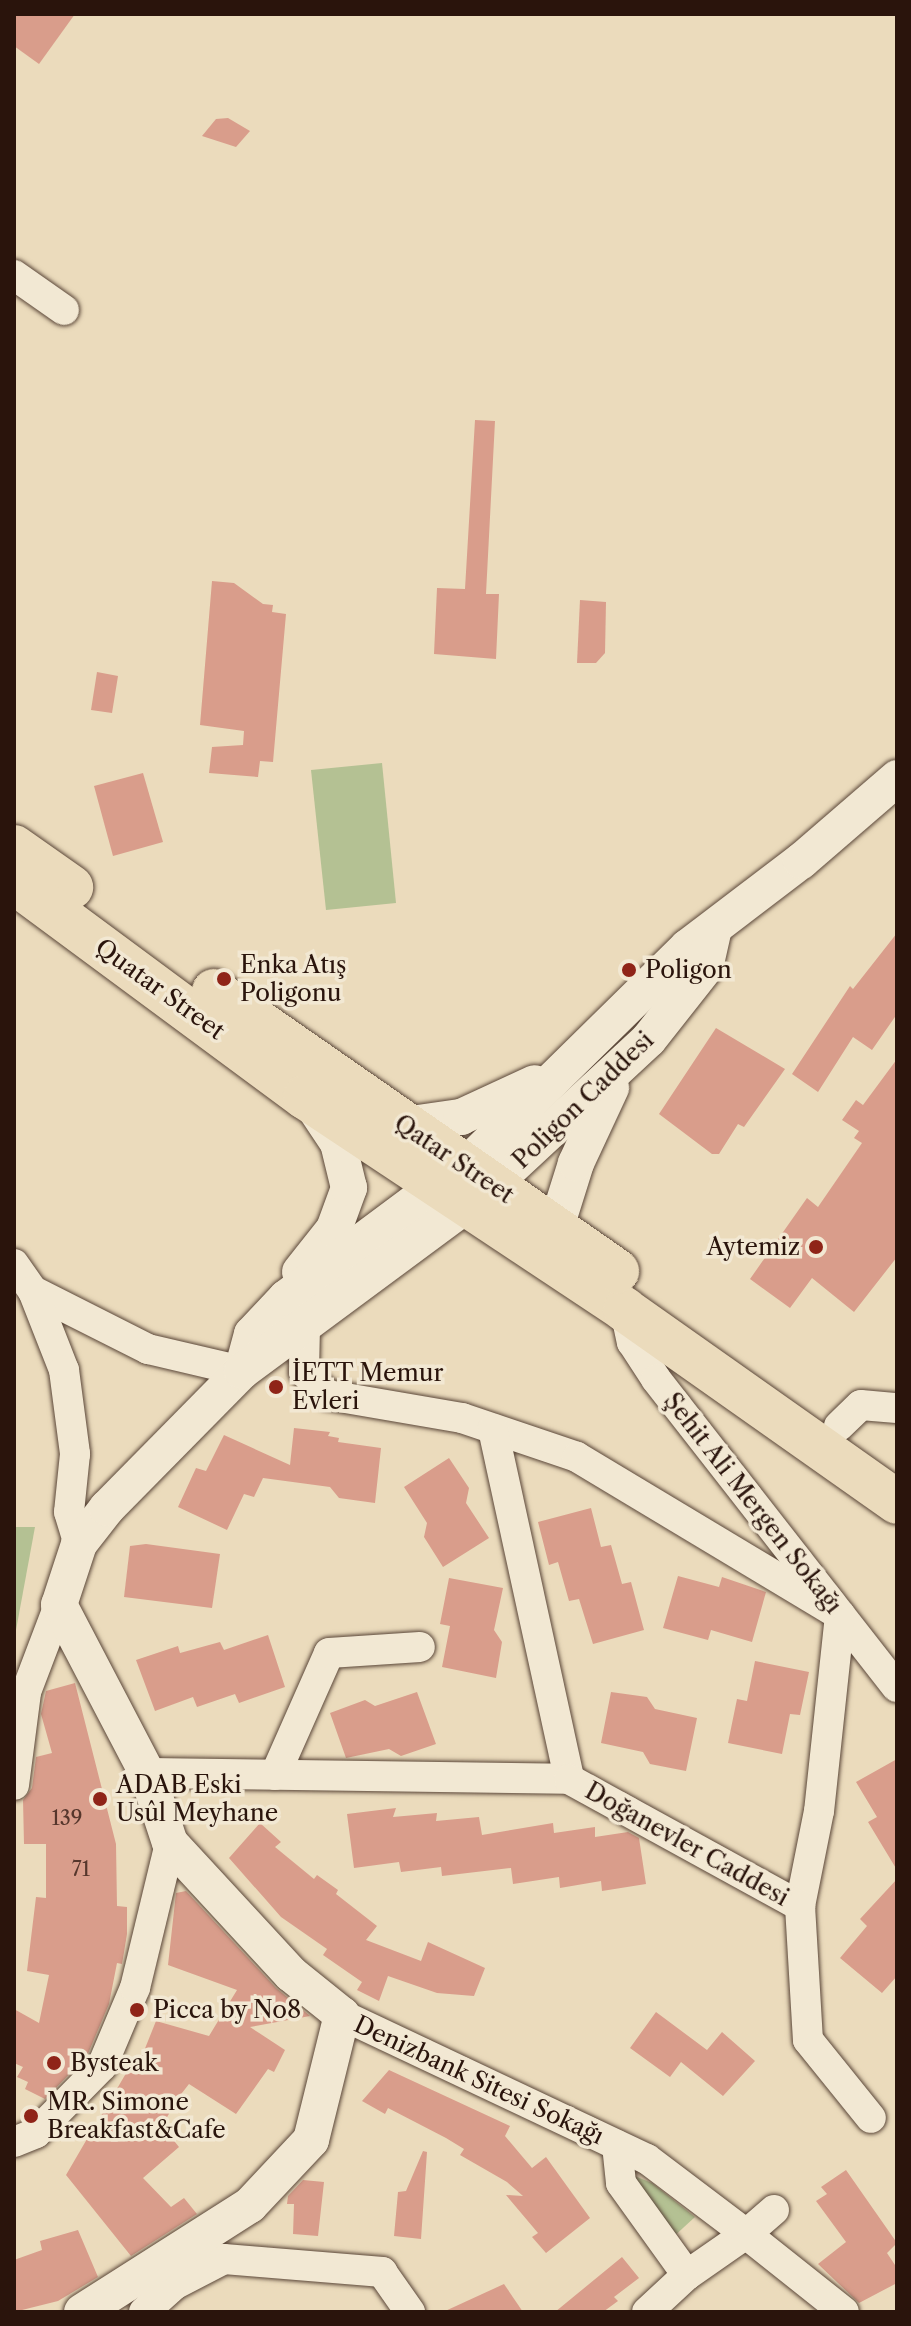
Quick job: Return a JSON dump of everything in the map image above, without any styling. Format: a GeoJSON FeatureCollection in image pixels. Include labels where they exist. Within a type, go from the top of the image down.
{"type":"FeatureCollection","features":[{"type":"Feature","properties":{"kind":"main road","name":"Qatar Street"},"geometry":{"type":"LineString","coordinates":[[14,847],[404,1125],[464,1186],[625,1310],[831,1438],[897,1467]]}},
{"type":"Feature","properties":{"kind":"main road","name":"Quatar Street"},"geometry":{"type":"LineString","coordinates":[[14,882],[305,1097]]}},
{"type":"Feature","properties":{"kind":"main road","name":"Qatar Street"},"geometry":{"type":"LineString","coordinates":[[305,1097],[464,1186],[556,1227],[831,1438],[897,1502]]}},
{"type":"Feature","properties":{"kind":"street"},"geometry":{"type":"LineString","coordinates":[[14,275],[64,310]]}},
{"type":"Feature","properties":{"kind":"street","name":"Poligon Caddesi"},"geometry":{"type":"LineString","coordinates":[[464,1186],[571,1062],[688,947],[897,778]]}},
{"type":"Feature","properties":{"kind":"street","name":"Poligon Caddesi"},"geometry":{"type":"LineString","coordinates":[[464,1186],[619,1070],[705,968],[714,928]]}},
{"type":"Feature","properties":{"kind":"street"},"geometry":{"type":"LineString","coordinates":[[404,1125],[484,1109],[571,1062]]}},
{"type":"Feature","properties":{"kind":"street"},"geometry":{"type":"LineString","coordinates":[[556,1227],[576,1163],[619,1070]]}},
{"type":"Feature","properties":{"kind":"street"},"geometry":{"type":"LineString","coordinates":[[305,1097],[338,1143],[349,1188],[296,1312],[304,1372],[328,1395],[389,1401],[493,1429],[577,1457],[840,1615],[819,1811],[800,1906]]}},
{"type":"Feature","properties":{"kind":"street"},"geometry":{"type":"LineString","coordinates":[[15,1792],[26,1692],[79,1544],[157,1455],[242,1371],[252,1334],[296,1312],[464,1186]]}},
{"type":"Feature","properties":{"kind":"street"},"geometry":{"type":"LineString","coordinates":[[14,1264],[33,1291],[64,1370],[75,1454],[69,1512],[79,1544]]}},
{"type":"Feature","properties":{"kind":"street"},"geometry":{"type":"LineString","coordinates":[[33,1291],[148,1349],[242,1371]]}},
{"type":"Feature","properties":{"kind":"street","name":"Şehit Ali Mergen Sokağı"},"geometry":{"type":"LineString","coordinates":[[625,1310],[632,1342],[656,1379],[897,1687]]}},
{"type":"Feature","properties":{"kind":"street"},"geometry":{"type":"LineString","coordinates":[[831,1438],[861,1405],[897,1408]]}},
{"type":"Feature","properties":{"kind":"street"},"geometry":{"type":"LineString","coordinates":[[493,1429],[569,1779]]}},
{"type":"Feature","properties":{"kind":"street"},"geometry":{"type":"LineString","coordinates":[[59,1605],[147,1773],[170,1843],[291,1974],[342,2015],[311,2140],[174,2285],[144,2312]]}},
{"type":"Feature","properties":{"kind":"street"},"geometry":{"type":"LineString","coordinates":[[275,1775],[329,1653],[420,1647]]}},
{"type":"Feature","properties":{"kind":"street","name":"Doğanevler Caddesi"},"geometry":{"type":"LineString","coordinates":[[147,1773],[569,1779],[800,1906],[808,2040],[871,2118]]}},
{"type":"Feature","properties":{"kind":"street"},"geometry":{"type":"LineString","coordinates":[[14,2142],[36,2133],[102,2066],[135,1988],[170,1843]]}},
{"type":"Feature","properties":{"kind":"street","name":"Denizbank Sitesi Sokağı"},"geometry":{"type":"LineString","coordinates":[[342,2015],[647,2159],[844,2312]]}},
{"type":"Feature","properties":{"kind":"street","name":"Denizbank Sitesi Sokağı"},"geometry":{"type":"LineString","coordinates":[[617,2145],[621,2183],[687,2275]]}},
{"type":"Feature","properties":{"kind":"street"},"geometry":{"type":"LineString","coordinates":[[647,2312],[687,2275],[746,2234],[774,2210]]}},
{"type":"Feature","properties":{"kind":"street"},"geometry":{"type":"LineString","coordinates":[[82,2312],[202,2253],[224,2259],[382,2272],[410,2312]]}},
{"type":"Feature","properties":{"kind":"green space"},"geometry":{"type":"Polygon","coordinates":[[[382,763],[396,903],[326,910],[311,770],[382,763]]]}},
{"type":"Feature","properties":{"kind":"green space"},"geometry":{"type":"Polygon","coordinates":[[[14,1527],[35,1527],[14,1641],[14,1527]]]}},
{"type":"Feature","properties":{"kind":"green space"},"geometry":{"type":"Polygon","coordinates":[[[632,2175],[652,2183],[695,2217],[671,2239],[632,2175]]]}},
{"type":"Feature","properties":{"kind":"building"},"geometry":{"type":"Polygon","coordinates":[[[14,14],[75,14],[39,64],[14,46],[14,14]]]}},
{"type":"Feature","properties":{"kind":"building"},"geometry":{"type":"Polygon","coordinates":[[[228,118],[250,131],[236,147],[202,136],[216,119],[228,118]]]}},
{"type":"Feature","properties":{"kind":"building"},"geometry":{"type":"Polygon","coordinates":[[[475,420],[495,421],[486,594],[499,594],[496,659],[434,654],[437,588],[465,589],[475,420]]]}},
{"type":"Feature","properties":{"kind":"building"},"geometry":{"type":"Polygon","coordinates":[[[212,581],[234,583],[263,604],[273,605],[272,612],[286,614],[273,762],[260,761],[258,777],[209,773],[212,747],[243,745],[244,731],[200,725],[212,581]]]}},
{"type":"Feature","properties":{"kind":"building"},"geometry":{"type":"Polygon","coordinates":[[[580,600],[606,602],[605,653],[596,663],[577,663],[580,600]]]}},
{"type":"Feature","properties":{"kind":"building"},"geometry":{"type":"Polygon","coordinates":[[[97,672],[118,676],[112,713],[91,710],[97,672]]]}},
{"type":"Feature","properties":{"kind":"building"},"geometry":{"type":"Polygon","coordinates":[[[143,773],[163,842],[113,856],[94,786],[143,773]]]}},
{"type":"Feature","properties":{"kind":"building"},"geometry":{"type":"Polygon","coordinates":[[[897,933],[897,1014],[872,1050],[853,1037],[818,1092],[792,1074],[850,986],[853,989],[897,933]]]}},
{"type":"Feature","properties":{"kind":"building"},"geometry":{"type":"Polygon","coordinates":[[[716,1028],[785,1069],[744,1127],[738,1124],[719,1154],[712,1154],[659,1114],[716,1028]]]}},
{"type":"Feature","properties":{"kind":"building"},"geometry":{"type":"Polygon","coordinates":[[[897,1059],[897,1257],[854,1312],[812,1278],[790,1308],[750,1279],[807,1198],[818,1207],[862,1143],[854,1138],[859,1131],[842,1120],[856,1100],[863,1105],[897,1059]]]}},
{"type":"Feature","properties":{"kind":"building"},"geometry":{"type":"Polygon","coordinates":[[[294,1428],[330,1432],[328,1436],[339,1438],[338,1442],[381,1448],[375,1503],[339,1498],[330,1487],[263,1478],[254,1497],[244,1494],[227,1530],[178,1507],[196,1468],[206,1471],[224,1435],[290,1465],[294,1428]]]}},
{"type":"Feature","properties":{"kind":"building"},"geometry":{"type":"Polygon","coordinates":[[[449,1458],[469,1488],[466,1503],[489,1538],[443,1567],[424,1537],[427,1523],[404,1487],[449,1458]]]}},
{"type":"Feature","properties":{"kind":"building"},"geometry":{"type":"Polygon","coordinates":[[[591,1508],[601,1547],[611,1545],[622,1584],[631,1582],[644,1630],[593,1644],[579,1599],[569,1601],[558,1562],[549,1565],[538,1522],[591,1508]]]}},
{"type":"Feature","properties":{"kind":"building"},"geometry":{"type":"Polygon","coordinates":[[[146,1544],[220,1554],[212,1608],[124,1597],[130,1546],[146,1544]]]}},
{"type":"Feature","properties":{"kind":"building"},"geometry":{"type":"Polygon","coordinates":[[[678,1576],[719,1587],[722,1577],[766,1592],[752,1642],[711,1630],[708,1640],[663,1628],[678,1576]]]}},
{"type":"Feature","properties":{"kind":"building"},"geometry":{"type":"Polygon","coordinates":[[[449,1578],[503,1588],[494,1630],[502,1642],[496,1678],[442,1667],[450,1626],[440,1624],[449,1578]]]}},
{"type":"Feature","properties":{"kind":"building"},"geometry":{"type":"Polygon","coordinates":[[[268,1635],[285,1687],[239,1703],[235,1694],[197,1707],[193,1697],[155,1711],[136,1660],[178,1646],[180,1653],[220,1642],[224,1650],[268,1635]]]}},
{"type":"Feature","properties":{"kind":"building"},"geometry":{"type":"Polygon","coordinates":[[[755,1661],[809,1672],[800,1715],[790,1714],[782,1754],[728,1743],[737,1699],[747,1701],[755,1661]]]}},
{"type":"Feature","properties":{"kind":"building"},"geometry":{"type":"Polygon","coordinates":[[[75,1683],[116,1844],[117,1906],[127,1907],[127,1934],[122,1964],[117,1963],[109,2004],[87,2056],[45,2099],[25,2089],[28,2082],[17,2077],[23,2067],[14,2063],[14,2009],[39,2023],[49,1975],[27,1971],[36,1897],[46,1898],[46,1844],[24,1844],[23,1800],[32,1788],[36,1757],[52,1753],[41,1714],[46,1691],[75,1683]]]}},
{"type":"Feature","properties":{"kind":"building"},"geometry":{"type":"Polygon","coordinates":[[[417,1692],[436,1744],[401,1756],[389,1749],[346,1758],[330,1713],[365,1700],[375,1706],[417,1692]]]}},
{"type":"Feature","properties":{"kind":"building"},"geometry":{"type":"Polygon","coordinates":[[[611,1692],[647,1697],[655,1709],[697,1718],[686,1771],[650,1764],[643,1752],[601,1743],[611,1692]]]}},
{"type":"Feature","properties":{"kind":"building"},"geometry":{"type":"Polygon","coordinates":[[[897,1759],[897,1870],[868,1822],[877,1817],[856,1782],[897,1759]]]}},
{"type":"Feature","properties":{"kind":"building"},"geometry":{"type":"Polygon","coordinates":[[[396,1808],[393,1817],[437,1813],[436,1821],[479,1817],[482,1835],[553,1823],[554,1833],[595,1827],[595,1837],[628,1832],[639,1838],[646,1884],[602,1891],[601,1881],[560,1888],[559,1877],[513,1884],[511,1868],[442,1876],[441,1867],[401,1872],[399,1862],[354,1868],[347,1814],[396,1808]]]}},
{"type":"Feature","properties":{"kind":"building"},"geometry":{"type":"Polygon","coordinates":[[[260,1823],[281,1842],[275,1847],[314,1879],[317,1875],[338,1890],[336,1894],[377,1926],[366,1940],[421,1961],[428,1942],[485,1968],[474,1996],[437,1993],[388,1976],[379,2001],[357,1990],[362,1982],[323,1955],[327,1949],[281,1917],[229,1858],[260,1823]]]}},
{"type":"Feature","properties":{"kind":"building"},"geometry":{"type":"Polygon","coordinates":[[[897,1879],[897,1976],[882,1993],[840,1958],[867,1926],[860,1919],[897,1879]]]}},
{"type":"Feature","properties":{"kind":"building"},"geometry":{"type":"Polygon","coordinates":[[[186,1891],[276,1988],[310,2016],[250,2027],[285,2050],[274,2072],[268,2069],[236,2114],[189,2084],[178,2098],[162,2126],[179,2147],[143,2178],[171,2207],[184,2198],[197,2214],[131,2256],[66,2175],[94,2127],[107,2119],[101,2116],[135,2058],[140,2061],[156,2021],[209,2036],[237,1990],[168,1965],[176,1893],[186,1891]]]}},
{"type":"Feature","properties":{"kind":"building"},"geometry":{"type":"Polygon","coordinates":[[[656,2012],[707,2050],[722,2032],[755,2061],[723,2096],[681,2062],[670,2077],[630,2048],[656,2012]]]}},
{"type":"Feature","properties":{"kind":"building"},"geometry":{"type":"Polygon","coordinates":[[[389,2070],[510,2126],[505,2136],[532,2168],[546,2157],[590,2218],[546,2253],[532,2237],[538,2233],[506,2195],[523,2196],[507,2182],[460,2155],[464,2149],[446,2138],[388,2108],[385,2114],[362,2101],[389,2070]]]}},
{"type":"Feature","properties":{"kind":"building"},"geometry":{"type":"Polygon","coordinates":[[[423,2151],[427,2152],[421,2239],[394,2236],[398,2192],[406,2191],[423,2151]]]}},
{"type":"Feature","properties":{"kind":"building"},"geometry":{"type":"Polygon","coordinates":[[[846,2170],[897,2243],[887,2253],[897,2268],[897,2283],[859,2303],[818,2264],[846,2242],[816,2201],[827,2194],[821,2187],[846,2170]]]}},
{"type":"Feature","properties":{"kind":"building"},"geometry":{"type":"Polygon","coordinates":[[[303,2180],[324,2182],[318,2236],[293,2234],[294,2204],[287,2204],[288,2196],[303,2180]]]}},
{"type":"Feature","properties":{"kind":"building"},"geometry":{"type":"Polygon","coordinates":[[[78,2230],[98,2277],[58,2301],[14,2312],[14,2260],[42,2250],[40,2241],[78,2230]]]}},
{"type":"Feature","properties":{"kind":"building"},"geometry":{"type":"Polygon","coordinates":[[[622,2257],[639,2278],[614,2297],[618,2301],[603,2312],[555,2312],[622,2257]]]}},
{"type":"Feature","properties":{"kind":"building"},"geometry":{"type":"Polygon","coordinates":[[[504,2284],[523,2312],[443,2312],[504,2284]]]}},
{"type":"Feature","properties":{"kind":"place","name":"Poligon"},"geometry":{"type":"Point","coordinates":[629,970]}},
{"type":"Feature","properties":{"kind":"place","name":"Enka Atış Poligonu"},"geometry":{"type":"Point","coordinates":[224,979]}},
{"type":"Feature","properties":{"kind":"place","name":"Aytemiz"},"geometry":{"type":"Point","coordinates":[816,1247]}},
{"type":"Feature","properties":{"kind":"place","name":"İETT Memur Evleri"},"geometry":{"type":"Point","coordinates":[276,1387]}},
{"type":"Feature","properties":{"kind":"place","name":"ADAB Eski Usûl Meyhane"},"geometry":{"type":"Point","coordinates":[100,1799]}},
{"type":"Feature","properties":{"kind":"place","name":"Picca by No8"},"geometry":{"type":"Point","coordinates":[137,2010]}},
{"type":"Feature","properties":{"kind":"place","name":"Bysteak"},"geometry":{"type":"Point","coordinates":[54,2063]}},
{"type":"Feature","properties":{"kind":"place","name":"MR. Simone Breakfast&Cafe"},"geometry":{"type":"Point","coordinates":[31,2116]}}]}
